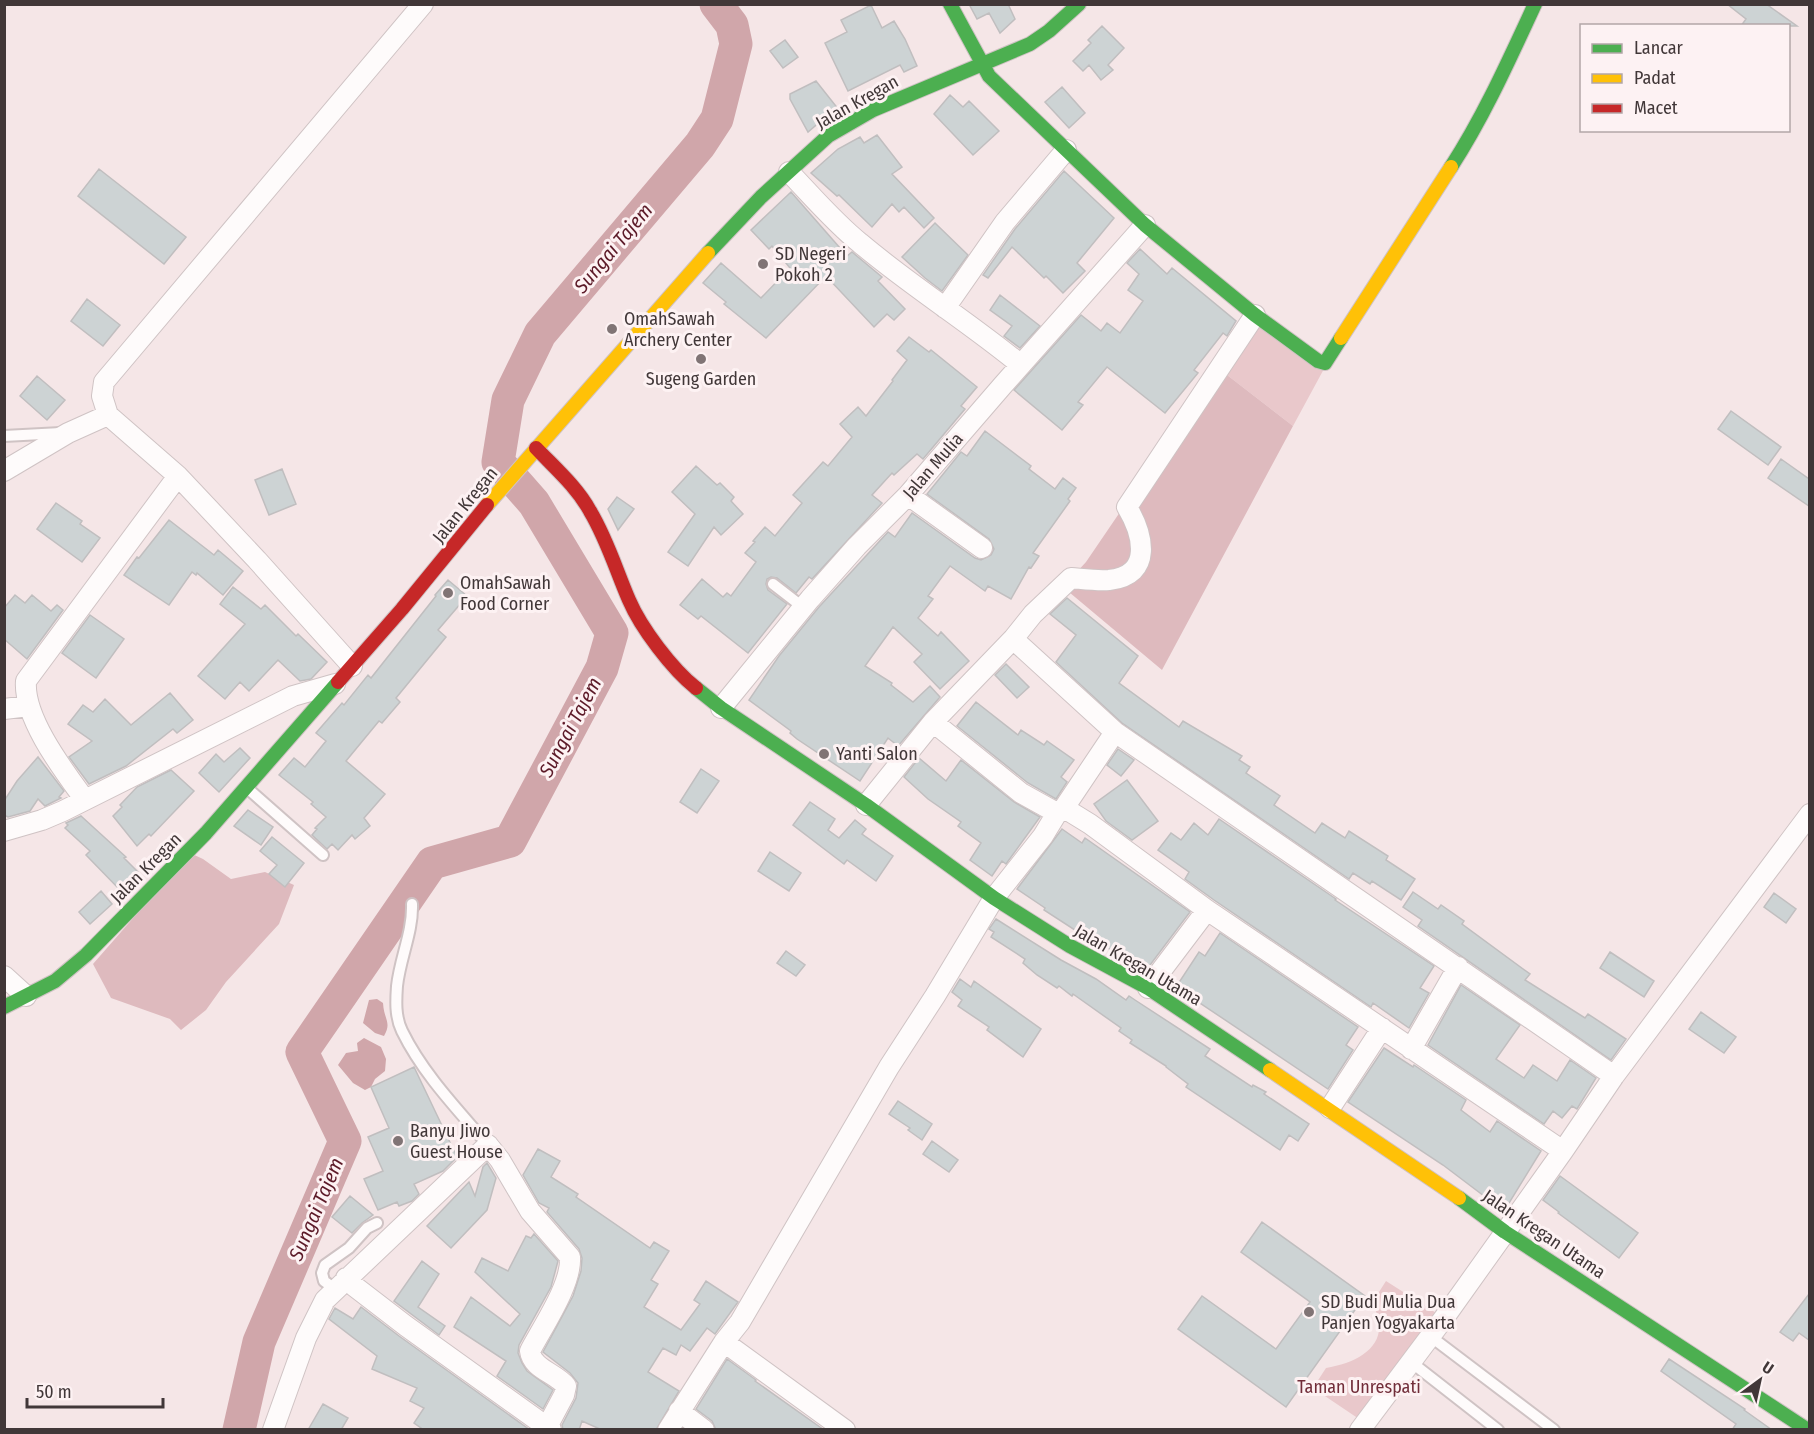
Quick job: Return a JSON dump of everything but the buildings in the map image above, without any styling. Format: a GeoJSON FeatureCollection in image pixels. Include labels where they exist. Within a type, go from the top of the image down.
{"type":"FeatureCollection","features":[{"type":"Feature","properties":{"kind":"street"},"geometry":{"type":"LineString","coordinates":[[352,666],[178,476],[108,415],[102,396],[104,382],[423,4]]}},
{"type":"Feature","properties":{"kind":"street"},"geometry":{"type":"LineString","coordinates":[[950,4],[989,76],[1066,150],[1145,225],[1255,315],[1318,361],[1325,363],[1467,142],[1507,65],[1535,4]]}},
{"type":"Feature","properties":{"kind":"street","name":"Jalan Kregan"},"geometry":{"type":"LineString","coordinates":[[4,1007],[55,981],[86,955],[206,833],[453,549],[516,470],[728,230],[789,172],[828,136],[873,110],[1030,44],[1049,32],[1079,4]]}},
{"type":"Feature","properties":{"kind":"street"},"geometry":{"type":"LineString","coordinates":[[945,308],[1005,222],[1066,150]]}},
{"type":"Feature","properties":{"kind":"street"},"geometry":{"type":"LineString","coordinates":[[789,172],[857,241],[983,334],[1021,365]]}},
{"type":"Feature","properties":{"kind":"street","name":"Jalan Mulia"},"geometry":{"type":"LineString","coordinates":[[721,708],[857,546],[908,495],[1145,225]]}},
{"type":"Feature","properties":{"kind":"street"},"geometry":{"type":"LineString","coordinates":[[866,804],[933,722],[1033,614],[1071,578],[1109,580],[1126,576],[1132,571],[1142,550],[1140,533],[1127,507],[1255,315]]}},
{"type":"Feature","properties":{"kind":"street"},"geometry":{"type":"LineString","coordinates":[[4,471],[68,433],[108,415]]}},
{"type":"Feature","properties":{"kind":"street","name":"Jalan Kregan Utama"},"geometry":{"type":"LineString","coordinates":[[536,448],[574,487],[590,510],[612,554],[630,602],[649,635],[687,681],[721,708],[866,804],[994,898],[1070,946],[1148,988],[1434,1179],[1505,1232],[1808,1430]]}},
{"type":"Feature","properties":{"kind":"street"},"geometry":{"type":"LineString","coordinates":[[85,800],[50,748],[29,706],[26,692],[29,675],[68,627],[178,476]]}},
{"type":"Feature","properties":{"kind":"street"},"geometry":{"type":"LineString","coordinates":[[908,495],[982,548]]}},
{"type":"Feature","properties":{"kind":"street"},"geometry":{"type":"LineString","coordinates":[[1012,639],[1115,732],[1614,1076]]}},
{"type":"Feature","properties":{"kind":"street"},"geometry":{"type":"LineString","coordinates":[[4,831],[42,820],[85,800],[293,696],[338,683]]}},
{"type":"Feature","properties":{"kind":"street"},"geometry":{"type":"LineString","coordinates":[[4,710],[29,706]]}},
{"type":"Feature","properties":{"kind":"street"},"geometry":{"type":"LineString","coordinates":[[668,1430],[724,1342],[740,1322],[889,1067],[994,898],[1043,836],[1057,813],[1021,793],[933,722]]}},
{"type":"Feature","properties":{"kind":"street"},"geometry":{"type":"LineString","coordinates":[[1115,732],[1064,807],[1207,910],[1563,1151]]}},
{"type":"Feature","properties":{"kind":"street"},"geometry":{"type":"LineString","coordinates":[[1360,1430],[1505,1232],[1614,1076],[1809,814]]}},
{"type":"Feature","properties":{"kind":"street"},"geometry":{"type":"LineString","coordinates":[[1148,988],[1207,910]]}},
{"type":"Feature","properties":{"kind":"street"},"geometry":{"type":"LineString","coordinates":[[1411,1049],[1458,967]]}},
{"type":"Feature","properties":{"kind":"street"},"geometry":{"type":"LineString","coordinates":[[4,976],[26,996]]}},
{"type":"Feature","properties":{"kind":"street"},"geometry":{"type":"LineString","coordinates":[[1330,1108],[1382,1028]]}},
{"type":"Feature","properties":{"kind":"street"},"geometry":{"type":"LineString","coordinates":[[273,1430],[306,1338],[325,1300],[340,1283],[489,1145],[530,1211],[570,1257],[570,1269],[566,1282],[530,1351],[535,1363],[566,1386],[549,1428],[354,1286],[340,1283]]}},
{"type":"Feature","properties":{"kind":"street"},"geometry":{"type":"LineString","coordinates":[[724,1342],[844,1430]]}},
{"type":"Feature","properties":{"kind":"street"},"geometry":{"type":"LineString","coordinates":[[679,1411],[704,1430]]}},
{"type":"Feature","properties":{"kind":"lane"},"geometry":{"type":"LineString","coordinates":[[4,436],[68,433]]}},
{"type":"Feature","properties":{"kind":"lane"},"geometry":{"type":"LineString","coordinates":[[773,584],[804,608]]}},
{"type":"Feature","properties":{"kind":"lane"},"geometry":{"type":"LineString","coordinates":[[245,787],[322,855]]}},
{"type":"Feature","properties":{"kind":"lane"},"geometry":{"type":"LineString","coordinates":[[412,904],[411,926],[398,982],[396,1002],[402,1030],[431,1077],[489,1145]]}},
{"type":"Feature","properties":{"kind":"lane"},"geometry":{"type":"LineString","coordinates":[[340,1283],[324,1281],[322,1273],[325,1265],[349,1248],[367,1228],[377,1223]]}},
{"type":"Feature","properties":{"kind":"lane"},"geometry":{"type":"LineString","coordinates":[[1430,1336],[1554,1430]]}},
{"type":"Feature","properties":{"kind":"lane"},"geometry":{"type":"LineString","coordinates":[[1410,1362],[1498,1430]]}},
{"type":"Feature","properties":{"kind":"green space"},"geometry":{"type":"Polygon","coordinates":[[[1252,318],[1325,367],[1293,426],[1218,368],[1252,318]]]}},
{"type":"Feature","properties":{"kind":"green space","name":"Taman Unrespati"},"geometry":{"type":"Polygon","coordinates":[[[1386,1281],[1444,1318],[1365,1423],[1313,1388],[1326,1368],[1351,1361],[1371,1348],[1377,1339],[1379,1329],[1378,1317],[1372,1303],[1386,1281]]]}},
{"type":"Feature","properties":{"kind":"shaded area"},"geometry":{"type":"Polygon","coordinates":[[[1218,368],[1293,426],[1162,670],[1063,587],[1086,562],[1218,368]]]}},
{"type":"Feature","properties":{"kind":"shaded area"},"geometry":{"type":"Polygon","coordinates":[[[190,853],[203,859],[231,879],[265,872],[294,885],[279,924],[226,982],[206,1010],[181,1030],[170,1019],[111,998],[93,964],[190,853]]]}},
{"type":"Feature","properties":{"kind":"shaded area"},"geometry":{"type":"Polygon","coordinates":[[[377,999],[383,1003],[387,1021],[384,1036],[375,1033],[363,1023],[369,1000],[377,999]]]}},
{"type":"Feature","properties":{"kind":"shaded area"},"geometry":{"type":"Polygon","coordinates":[[[364,1038],[381,1047],[386,1059],[385,1071],[375,1079],[371,1087],[365,1090],[353,1083],[338,1065],[346,1053],[358,1051],[357,1043],[364,1038]]]}},
{"type":"Feature","properties":{"kind":"waterway","name":"Sungai Tajem"},"geometry":{"type":"LineString","coordinates":[[239,1430],[259,1342],[345,1141],[302,1052],[432,863],[510,841],[602,668],[612,633],[534,503],[498,462],[508,400],[540,334],[700,145],[717,119],[736,44],[732,25],[716,4]]}},
{"type":"Feature","properties":{"kind":"traffic: fast"},"geometry":{"type":"LineString","coordinates":[[950,4],[989,76],[1145,225],[1255,315],[1318,361],[1325,363],[1341,338]]}},
{"type":"Feature","properties":{"kind":"traffic: fast"},"geometry":{"type":"LineString","coordinates":[[708,253],[761,197],[828,136],[873,110],[1030,44],[1049,31],[1079,4]]}},
{"type":"Feature","properties":{"kind":"traffic: fast"},"geometry":{"type":"LineString","coordinates":[[1451,167],[1485,108],[1535,4]]}},
{"type":"Feature","properties":{"kind":"traffic: fast"},"geometry":{"type":"LineString","coordinates":[[4,1007],[55,981],[86,955],[206,833],[338,682]]}},
{"type":"Feature","properties":{"kind":"traffic: fast"},"geometry":{"type":"LineString","coordinates":[[696,688],[721,708],[866,805],[994,898],[1070,946],[1148,988],[1270,1070]]}},
{"type":"Feature","properties":{"kind":"traffic: fast"},"geometry":{"type":"LineString","coordinates":[[1459,1198],[1505,1232],[1808,1430]]}},
{"type":"Feature","properties":{"kind":"traffic: slow"},"geometry":{"type":"LineString","coordinates":[[1341,338],[1451,167]]}},
{"type":"Feature","properties":{"kind":"traffic: slow"},"geometry":{"type":"LineString","coordinates":[[487,505],[708,253]]}},
{"type":"Feature","properties":{"kind":"traffic: slow"},"geometry":{"type":"LineString","coordinates":[[1270,1070],[1459,1198]]}},
{"type":"Feature","properties":{"kind":"traffic: jam"},"geometry":{"type":"LineString","coordinates":[[536,448],[585,502],[601,532],[641,623],[667,659],[696,688]]}},
{"type":"Feature","properties":{"kind":"traffic: jam"},"geometry":{"type":"LineString","coordinates":[[338,682],[402,609],[487,505]]}},
{"type":"Feature","properties":{"kind":"place","name":"SD Negeri Pokoh 2"},"geometry":{"type":"Point","coordinates":[763,264]}},
{"type":"Feature","properties":{"kind":"place","name":"OmahSawah Archery Center"},"geometry":{"type":"Point","coordinates":[612,329]}},
{"type":"Feature","properties":{"kind":"place","name":"Sugeng Garden"},"geometry":{"type":"Point","coordinates":[701,359]}},
{"type":"Feature","properties":{"kind":"place","name":"OmahSawah Food Corner"},"geometry":{"type":"Point","coordinates":[448,593]}},
{"type":"Feature","properties":{"kind":"place","name":"Yanti Salon"},"geometry":{"type":"Point","coordinates":[824,754]}},
{"type":"Feature","properties":{"kind":"place","name":"Banyu Jiwo Guest House"},"geometry":{"type":"Point","coordinates":[398,1141]}},
{"type":"Feature","properties":{"kind":"place","name":"SD Budi Mulia Dua Panjen Yogyakarta"},"geometry":{"type":"Point","coordinates":[1309,1312]}}]}
